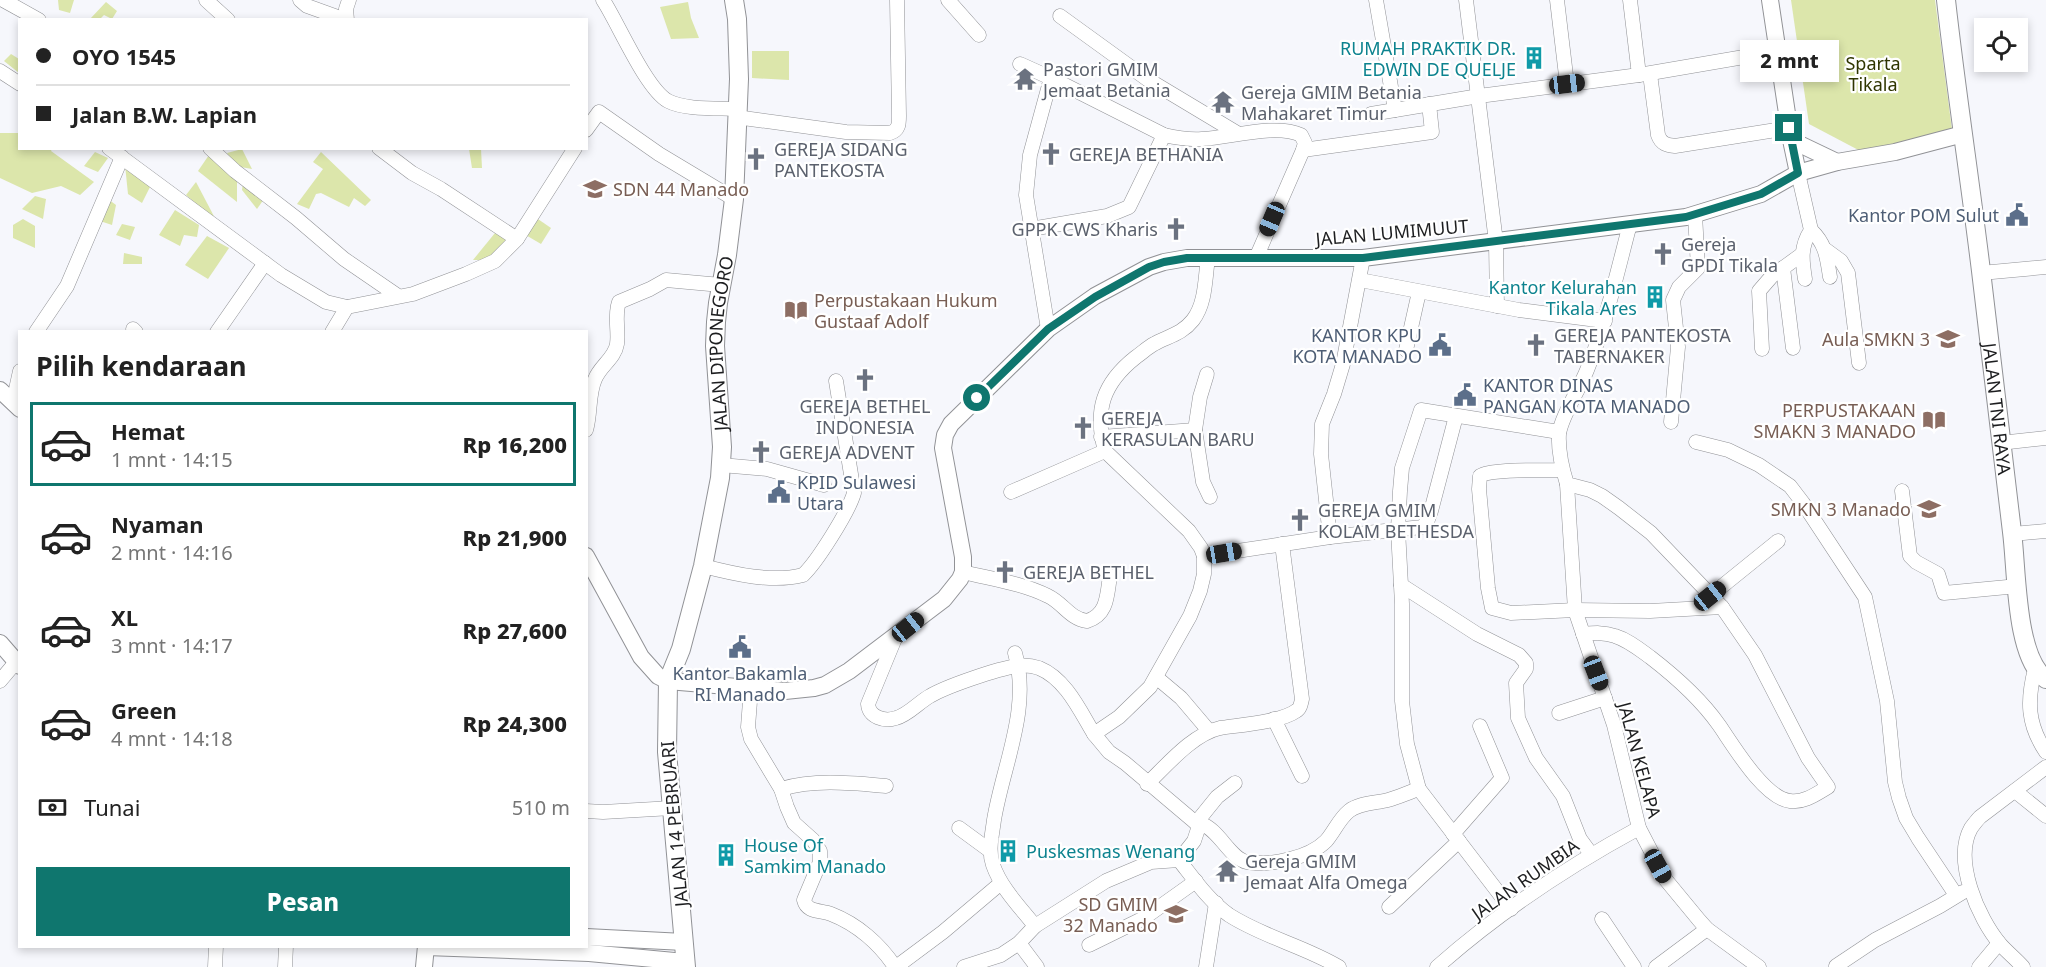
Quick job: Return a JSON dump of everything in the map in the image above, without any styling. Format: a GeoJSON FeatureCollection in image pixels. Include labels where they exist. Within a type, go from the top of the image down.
{"type":"FeatureCollection","features":[{"type":"Feature","properties":{"kind":"main road","name":"JALAN DIPONEGORO"},"geometry":{"type":"LineString","coordinates":[[668,681],[681,649],[703,566],[720,478],[722,447],[715,346],[716,322],[734,199],[739,67],[734,0]]}},
{"type":"Feature","properties":{"kind":"main road","name":"JALAN TNI RAYA"},"geometry":{"type":"LineString","coordinates":[[1946,0],[2013,534],[2023,636],[2028,654],[2041,674]]}},
{"type":"Feature","properties":{"kind":"main road","name":"JALAN 14 PEBRUARI"},"geometry":{"type":"LineString","coordinates":[[668,681],[667,752],[686,964]]}},
{"type":"Feature","properties":{"kind":"street"},"geometry":{"type":"LineString","coordinates":[[3,0],[35,18]]}},
{"type":"Feature","properties":{"kind":"street"},"geometry":{"type":"LineString","coordinates":[[206,0],[226,18]]}},
{"type":"Feature","properties":{"kind":"street"},"geometry":{"type":"LineString","coordinates":[[300,0],[307,6],[340,18]]}},
{"type":"Feature","properties":{"kind":"street"},"geometry":{"type":"LineString","coordinates":[[346,18],[349,0]]}},
{"type":"Feature","properties":{"kind":"street"},"geometry":{"type":"LineString","coordinates":[[603,0],[645,75],[661,96],[669,101],[846,132],[890,133],[898,128],[899,116],[897,0]]}},
{"type":"Feature","properties":{"kind":"street"},"geometry":{"type":"LineString","coordinates":[[948,0],[979,35]]}},
{"type":"Feature","properties":{"kind":"street"},"geometry":{"type":"LineString","coordinates":[[1376,0],[1395,110]]}},
{"type":"Feature","properties":{"kind":"street"},"geometry":{"type":"LineString","coordinates":[[1466,0],[1496,242],[1497,306]]}},
{"type":"Feature","properties":{"kind":"street"},"geometry":{"type":"LineString","coordinates":[[1557,0],[1567,84]]}},
{"type":"Feature","properties":{"kind":"street"},"geometry":{"type":"LineString","coordinates":[[1630,0],[1660,140],[1668,145],[1676,146],[1790,134],[1837,162]]}},
{"type":"Feature","properties":{"kind":"street"},"geometry":{"type":"LineString","coordinates":[[1770,0],[1798,173],[1811,230],[1820,238],[1826,249],[1830,277]]}},
{"type":"Feature","properties":{"kind":"street"},"geometry":{"type":"LineString","coordinates":[[1060,16],[1147,79],[1238,133]]}},
{"type":"Feature","properties":{"kind":"street"},"geometry":{"type":"LineString","coordinates":[[1371,114],[1479,96],[1645,75],[1779,51]]}},
{"type":"Feature","properties":{"kind":"street"},"geometry":{"type":"LineString","coordinates":[[1020,64],[1164,135],[1183,139],[1203,139],[1238,133],[1296,133],[1304,140],[1303,150],[1256,258]]}},
{"type":"Feature","properties":{"kind":"street"},"geometry":{"type":"LineString","coordinates":[[0,70],[18,83]]}},
{"type":"Feature","properties":{"kind":"street"},"geometry":{"type":"LineString","coordinates":[[1048,329],[1026,195],[1027,167],[1051,78]]}},
{"type":"Feature","properties":{"kind":"street"},"geometry":{"type":"LineString","coordinates":[[1303,150],[1432,132],[1429,104]]}},
{"type":"Feature","properties":{"kind":"street"},"geometry":{"type":"LineString","coordinates":[[592,109],[659,154],[734,199]]}},
{"type":"Feature","properties":{"kind":"street","name":"JALAN LUMIMUUT"},"geometry":{"type":"LineString","coordinates":[[963,572],[959,528],[944,459],[945,435],[951,424],[1048,329],[1095,297],[1149,267],[1187,258],[1363,258],[1695,214],[1761,194],[1798,173],[1837,162],[1895,152],[1963,134]]}},
{"type":"Feature","properties":{"kind":"street"},"geometry":{"type":"LineString","coordinates":[[1031,229],[1125,211],[1134,200],[1164,135]]}},
{"type":"Feature","properties":{"kind":"street"},"geometry":{"type":"LineString","coordinates":[[112,150],[265,263],[326,302],[347,307],[413,294],[495,261],[517,238],[574,150]]}},
{"type":"Feature","properties":{"kind":"street"},"geometry":{"type":"LineString","coordinates":[[212,150],[344,258],[398,297]]}},
{"type":"Feature","properties":{"kind":"street"},"geometry":{"type":"LineString","coordinates":[[382,150],[412,173],[517,238]]}},
{"type":"Feature","properties":{"kind":"street"},"geometry":{"type":"LineString","coordinates":[[37,330],[67,286],[122,157]]}},
{"type":"Feature","properties":{"kind":"street"},"geometry":{"type":"LineString","coordinates":[[1671,422],[1678,347],[1673,300],[1680,287],[1698,268],[1695,214]]}},
{"type":"Feature","properties":{"kind":"street"},"geometry":{"type":"LineString","coordinates":[[1582,634],[1608,634],[1625,640],[1671,673],[1711,714],[1741,759],[1778,797],[1788,801],[1799,801],[1828,787],[1808,759],[1755,655],[1722,607],[1651,533],[1602,495],[1568,484],[1562,470],[1559,432],[1587,370],[1605,321],[1630,224]]}},
{"type":"Feature","properties":{"kind":"street"},"geometry":{"type":"LineString","coordinates":[[1805,279],[1801,255],[1805,240],[1811,230]]}},
{"type":"Feature","properties":{"kind":"street"},"geometry":{"type":"LineString","coordinates":[[1826,249],[1841,261],[1848,273],[1859,363]]}},
{"type":"Feature","properties":{"kind":"street"},"geometry":{"type":"LineString","coordinates":[[1762,349],[1759,291],[1764,284],[1801,255]]}},
{"type":"Feature","properties":{"kind":"street"},"geometry":{"type":"LineString","coordinates":[[1094,734],[1119,717],[1141,697],[1156,676],[1190,616],[1200,591],[1204,574],[1204,556],[1201,548],[1189,531],[1103,444],[1101,416],[1108,386],[1117,372],[1152,344],[1178,334],[1192,320],[1202,302],[1209,258]]}},
{"type":"Feature","properties":{"kind":"street"},"geometry":{"type":"LineString","coordinates":[[1330,537],[1321,454],[1321,431],[1343,364],[1363,258]]}},
{"type":"Feature","properties":{"kind":"street"},"geometry":{"type":"LineString","coordinates":[[218,330],[265,263]]}},
{"type":"Feature","properties":{"kind":"street"},"geometry":{"type":"LineString","coordinates":[[1981,273],[2046,267]]}},
{"type":"Feature","properties":{"kind":"street"},"geometry":{"type":"LineString","coordinates":[[1784,268],[1793,348]]}},
{"type":"Feature","properties":{"kind":"street"},"geometry":{"type":"LineString","coordinates":[[588,424],[593,367],[615,351],[616,315],[619,302],[650,290],[666,280],[721,285]]}},
{"type":"Feature","properties":{"kind":"street"},"geometry":{"type":"LineString","coordinates":[[1360,280],[1497,306],[1605,321]]}},
{"type":"Feature","properties":{"kind":"street"},"geometry":{"type":"LineString","coordinates":[[1406,350],[1419,292]]}},
{"type":"Feature","properties":{"kind":"street"},"geometry":{"type":"LineString","coordinates":[[333,330],[347,307]]}},
{"type":"Feature","properties":{"kind":"street"},"geometry":{"type":"LineString","coordinates":[[1207,374],[1200,397],[1195,430],[1203,482],[1210,497]]}},
{"type":"Feature","properties":{"kind":"street"},"geometry":{"type":"LineString","coordinates":[[703,566],[742,574],[788,578],[803,575],[816,560],[849,507],[854,493],[836,381]]}},
{"type":"Feature","properties":{"kind":"street"},"geometry":{"type":"LineString","coordinates":[[16,406],[18,388]]}},
{"type":"Feature","properties":{"kind":"street"},"geometry":{"type":"LineString","coordinates":[[0,390],[16,406]]}},
{"type":"Feature","properties":{"kind":"street"},"geometry":{"type":"LineString","coordinates":[[1511,909],[1419,789],[1407,744],[1402,701],[1398,530],[1402,468],[1421,410],[1559,432]]}},
{"type":"Feature","properties":{"kind":"street"},"geometry":{"type":"LineString","coordinates":[[1204,556],[1330,537],[1422,528],[1427,522],[1456,416]]}},
{"type":"Feature","properties":{"kind":"street"},"geometry":{"type":"LineString","coordinates":[[1011,492],[1103,444],[1195,430]]}},
{"type":"Feature","properties":{"kind":"street"},"geometry":{"type":"LineString","coordinates":[[2000,443],[2046,438]]}},
{"type":"Feature","properties":{"kind":"street"},"geometry":{"type":"LineString","coordinates":[[1696,442],[1728,450],[1759,465],[1790,486],[1803,502],[1864,597],[1887,701],[1895,782],[1899,798],[1906,818],[1956,895]]}},
{"type":"Feature","properties":{"kind":"street"},"geometry":{"type":"LineString","coordinates":[[721,465],[767,469],[824,485]]}},
{"type":"Feature","properties":{"kind":"street"},"geometry":{"type":"LineString","coordinates":[[1562,470],[1499,472],[1480,476],[1479,489],[1492,608],[1511,613],[1575,610],[1650,611],[1722,607]]}},
{"type":"Feature","properties":{"kind":"street","name":"JALAN KELAPA"},"geometry":{"type":"LineString","coordinates":[[1568,484],[1575,610],[1605,698],[1639,828],[1666,880],[1707,929],[1759,967]]}},
{"type":"Feature","properties":{"kind":"street"},"geometry":{"type":"LineString","coordinates":[[1902,491],[1910,556],[1916,562],[1938,574],[1941,591],[1944,593],[2018,586]]}},
{"type":"Feature","properties":{"kind":"street"},"geometry":{"type":"LineString","coordinates":[[2013,534],[2046,531]]}},
{"type":"Feature","properties":{"kind":"street"},"geometry":{"type":"LineString","coordinates":[[1710,596],[1778,542]]}},
{"type":"Feature","properties":{"kind":"street"},"geometry":{"type":"LineString","coordinates":[[1147,784],[1197,738],[1209,731],[1274,719],[1297,711],[1302,699],[1282,544]]}},
{"type":"Feature","properties":{"kind":"street"},"geometry":{"type":"LineString","coordinates":[[588,564],[592,579],[640,657],[658,676],[668,681],[798,690],[825,685],[849,670],[944,599],[954,588],[963,572],[1004,581],[1049,596],[1075,617],[1087,621],[1100,615],[1104,607],[1110,576]]}},
{"type":"Feature","properties":{"kind":"street"},"geometry":{"type":"LineString","coordinates":[[1401,585],[1477,634],[1519,655],[1526,663],[1526,669],[1516,683],[1518,718],[1536,758],[1563,796],[1580,839],[1591,854]]}},
{"type":"Feature","properties":{"kind":"street"},"geometry":{"type":"LineString","coordinates":[[896,636],[868,704],[868,708],[874,715],[884,720],[902,715],[933,694],[1000,670],[1017,659]]}},
{"type":"Feature","properties":{"kind":"street"},"geometry":{"type":"LineString","coordinates":[[0,643],[18,664],[0,681]]}},
{"type":"Feature","properties":{"kind":"street"},"geometry":{"type":"LineString","coordinates":[[1017,659],[1040,669],[1055,679],[1067,691],[1108,752],[1125,763],[1197,825],[1201,824],[1210,829],[1242,861],[1281,860],[1305,855],[1321,845],[1356,807],[1419,789]]}},
{"type":"Feature","properties":{"kind":"street"},"geometry":{"type":"LineString","coordinates":[[1017,659],[1021,682],[1016,732],[989,850],[1000,883],[1035,926]]}},
{"type":"Feature","properties":{"kind":"street"},"geometry":{"type":"LineString","coordinates":[[2041,674],[2030,689],[2029,707],[2034,728],[2046,752]]}},
{"type":"Feature","properties":{"kind":"street"},"geometry":{"type":"LineString","coordinates":[[1156,676],[1180,698],[1209,731]]}},
{"type":"Feature","properties":{"kind":"street"},"geometry":{"type":"LineString","coordinates":[[751,688],[748,727],[751,739],[781,789],[794,823],[818,846],[820,851],[820,862],[804,900],[804,904],[809,909],[831,914],[862,932],[879,946],[896,967],[943,932],[1000,883]]}},
{"type":"Feature","properties":{"kind":"street"},"geometry":{"type":"LineString","coordinates":[[1559,713],[1605,698]]}},
{"type":"Feature","properties":{"kind":"street"},"geometry":{"type":"LineString","coordinates":[[1274,719],[1302,776]]}},
{"type":"Feature","properties":{"kind":"street"},"geometry":{"type":"LineString","coordinates":[[1389,907],[1456,838],[1502,778],[1480,726]]}},
{"type":"Feature","properties":{"kind":"street"},"geometry":{"type":"LineString","coordinates":[[2023,967],[1999,943],[1974,901],[1966,858],[1967,839],[1972,827],[1980,817],[2046,767]]}},
{"type":"Feature","properties":{"kind":"street"},"geometry":{"type":"LineString","coordinates":[[781,789],[795,785],[828,783],[886,786]]}},
{"type":"Feature","properties":{"kind":"street"},"geometry":{"type":"LineString","coordinates":[[964,967],[1001,955],[1019,943],[1035,926],[1106,881],[1130,869],[1151,862],[1179,860],[1196,838],[1197,825],[1217,797],[1235,783]]}},
{"type":"Feature","properties":{"kind":"street"},"geometry":{"type":"LineString","coordinates":[[2015,791],[2046,816]]}},
{"type":"Feature","properties":{"kind":"street"},"geometry":{"type":"LineString","coordinates":[[588,811],[672,808]]}},
{"type":"Feature","properties":{"kind":"street"},"geometry":{"type":"LineString","coordinates":[[959,828],[989,850]]}},
{"type":"Feature","properties":{"kind":"street","name":"JALAN RUMBIA"},"geometry":{"type":"LineString","coordinates":[[1445,964],[1511,909],[1591,854],[1639,828]]}},
{"type":"Feature","properties":{"kind":"street"},"geometry":{"type":"LineString","coordinates":[[1179,860],[1229,915],[1269,935],[1318,955],[1339,967]]}},
{"type":"Feature","properties":{"kind":"street"},"geometry":{"type":"LineString","coordinates":[[1089,945],[1144,918],[1196,881]]}},
{"type":"Feature","properties":{"kind":"street"},"geometry":{"type":"LineString","coordinates":[[1836,966],[1875,940],[1970,888]]}},
{"type":"Feature","properties":{"kind":"street"},"geometry":{"type":"LineString","coordinates":[[1206,967],[1216,903]]}},
{"type":"Feature","properties":{"kind":"street"},"geometry":{"type":"LineString","coordinates":[[1602,919],[1634,967]]}},
{"type":"Feature","properties":{"kind":"street"},"geometry":{"type":"LineString","coordinates":[[1656,967],[1707,929]]}},
{"type":"Feature","properties":{"kind":"street"},"geometry":{"type":"LineString","coordinates":[[588,943],[684,942]]}},
{"type":"Feature","properties":{"kind":"street"},"geometry":{"type":"LineString","coordinates":[[588,943],[686,964]]}},
{"type":"Feature","properties":{"kind":"street"},"geometry":{"type":"LineString","coordinates":[[1019,943],[1037,967]]}},
{"type":"Feature","properties":{"kind":"street"},"geometry":{"type":"LineString","coordinates":[[1979,967],[1999,943]]}},
{"type":"Feature","properties":{"kind":"street"},"geometry":{"type":"LineString","coordinates":[[215,967],[216,948]]}},
{"type":"Feature","properties":{"kind":"street"},"geometry":{"type":"LineString","coordinates":[[285,967],[286,948]]}},
{"type":"Feature","properties":{"kind":"street"},"geometry":{"type":"LineString","coordinates":[[424,967],[426,948]]}},
{"type":"Feature","properties":{"kind":"green space"},"geometry":{"type":"Polygon","coordinates":[[[58,0],[74,0],[70,13],[59,10],[58,0]]]}},
{"type":"Feature","properties":{"kind":"green space","name":"Sparta Tikala"},"geometry":{"type":"Polygon","coordinates":[[[1791,0],[1935,0],[1952,130],[1866,154],[1809,124],[1791,0]]]}},
{"type":"Feature","properties":{"kind":"green space"},"geometry":{"type":"Polygon","coordinates":[[[106,2],[117,11],[113,18],[104,15],[101,18],[91,18],[106,2]]]}},
{"type":"Feature","properties":{"kind":"green space"},"geometry":{"type":"Polygon","coordinates":[[[688,2],[691,18],[699,38],[671,39],[660,7],[688,2]]]}},
{"type":"Feature","properties":{"kind":"green space"},"geometry":{"type":"Polygon","coordinates":[[[752,51],[789,51],[789,80],[752,78],[752,51]]]}},
{"type":"Feature","properties":{"kind":"green space"},"geometry":{"type":"Polygon","coordinates":[[[11,54],[18,58],[18,72],[4,61],[11,54]]]}},
{"type":"Feature","properties":{"kind":"green space"},"geometry":{"type":"Polygon","coordinates":[[[0,133],[18,133],[18,150],[52,150],[94,182],[80,195],[61,186],[32,193],[0,178],[0,133]]]}},
{"type":"Feature","properties":{"kind":"green space"},"geometry":{"type":"Polygon","coordinates":[[[242,150],[252,169],[235,166],[227,153],[242,150]]]}},
{"type":"Feature","properties":{"kind":"green space"},"geometry":{"type":"Polygon","coordinates":[[[469,150],[481,150],[482,168],[472,168],[469,150]]]}},
{"type":"Feature","properties":{"kind":"green space"},"geometry":{"type":"Polygon","coordinates":[[[95,152],[108,158],[98,172],[84,166],[95,152]]]}},
{"type":"Feature","properties":{"kind":"green space"},"geometry":{"type":"Polygon","coordinates":[[[321,152],[371,200],[365,206],[354,198],[349,207],[321,193],[316,194],[309,209],[297,204],[323,169],[313,162],[321,152]]]}},
{"type":"Feature","properties":{"kind":"green space"},"geometry":{"type":"Polygon","coordinates":[[[209,155],[237,180],[237,202],[198,171],[209,155]]]}},
{"type":"Feature","properties":{"kind":"green space"},"geometry":{"type":"Polygon","coordinates":[[[125,165],[150,187],[142,203],[128,194],[125,165]]]}},
{"type":"Feature","properties":{"kind":"green space"},"geometry":{"type":"Polygon","coordinates":[[[196,182],[217,222],[186,195],[196,182]]]}},
{"type":"Feature","properties":{"kind":"green space"},"geometry":{"type":"Polygon","coordinates":[[[243,182],[264,199],[257,209],[242,190],[243,182]]]}},
{"type":"Feature","properties":{"kind":"green space"},"geometry":{"type":"Polygon","coordinates":[[[35,196],[46,199],[43,219],[22,209],[35,196]]]}},
{"type":"Feature","properties":{"kind":"green space"},"geometry":{"type":"Polygon","coordinates":[[[108,199],[116,205],[112,225],[100,221],[108,199]]]}},
{"type":"Feature","properties":{"kind":"green space"},"geometry":{"type":"Polygon","coordinates":[[[175,210],[199,225],[197,237],[184,235],[180,246],[159,235],[175,210]]]}},
{"type":"Feature","properties":{"kind":"green space"},"geometry":{"type":"Polygon","coordinates":[[[535,217],[551,228],[541,244],[524,234],[535,217]]]}},
{"type":"Feature","properties":{"kind":"green space"},"geometry":{"type":"Polygon","coordinates":[[[23,219],[35,226],[35,248],[13,238],[13,225],[23,219]]]}},
{"type":"Feature","properties":{"kind":"green space"},"geometry":{"type":"Polygon","coordinates":[[[122,224],[135,227],[130,240],[116,235],[122,224]]]}},
{"type":"Feature","properties":{"kind":"green space"},"geometry":{"type":"Polygon","coordinates":[[[495,233],[510,240],[491,260],[473,260],[495,233]]]}},
{"type":"Feature","properties":{"kind":"green space"},"geometry":{"type":"Polygon","coordinates":[[[207,236],[229,248],[208,279],[185,265],[207,236]]]}},
{"type":"Feature","properties":{"kind":"green space"},"geometry":{"type":"Polygon","coordinates":[[[124,253],[142,257],[142,264],[123,264],[124,253]]]}},
{"type":"Feature","properties":{"kind":"place","name":"RUMAH PRAKTIK DR. EDWIN DE QUELJE"},"geometry":{"type":"Point","coordinates":[1534,58]}},
{"type":"Feature","properties":{"kind":"place","name":"Pastori GMIM Jemaat Betania"},"geometry":{"type":"Point","coordinates":[1025,79]}},
{"type":"Feature","properties":{"kind":"place","name":"Gereja GMIM Betania Mahakaret Timur"},"geometry":{"type":"Point","coordinates":[1223,102]}},
{"type":"Feature","properties":{"kind":"place","name":"GEREJA BETHANIA"},"geometry":{"type":"Point","coordinates":[1051,154]}},
{"type":"Feature","properties":{"kind":"place","name":"GEREJA SIDANG PANTEKOSTA"},"geometry":{"type":"Point","coordinates":[756,159]}},
{"type":"Feature","properties":{"kind":"place","name":"SDN 44 Manado"},"geometry":{"type":"Point","coordinates":[595,189]}},
{"type":"Feature","properties":{"kind":"place","name":"Kantor POM Sulut"},"geometry":{"type":"Point","coordinates":[2017,215]}},
{"type":"Feature","properties":{"kind":"place","name":"GPPK CWS Kharis"},"geometry":{"type":"Point","coordinates":[1176,229]}},
{"type":"Feature","properties":{"kind":"place","name":"Gereja GPDI Tikala"},"geometry":{"type":"Point","coordinates":[1663,254]}},
{"type":"Feature","properties":{"kind":"place","name":"Kantor Kelurahan Tikala Ares"},"geometry":{"type":"Point","coordinates":[1655,297]}},
{"type":"Feature","properties":{"kind":"place","name":"Perpustakaan Hukum Gustaaf Adolf"},"geometry":{"type":"Point","coordinates":[796,310]}},
{"type":"Feature","properties":{"kind":"place","name":"Aula SMKN 3"},"geometry":{"type":"Point","coordinates":[1948,339]}},
{"type":"Feature","properties":{"kind":"place","name":"KANTOR KPU KOTA MANADO"},"geometry":{"type":"Point","coordinates":[1440,345]}},
{"type":"Feature","properties":{"kind":"place","name":"GEREJA PANTEKOSTA TABERNAKER"},"geometry":{"type":"Point","coordinates":[1536,345]}},
{"type":"Feature","properties":{"kind":"place","name":"GEREJA BETHEL INDONESIA"},"geometry":{"type":"Point","coordinates":[865,380]}},
{"type":"Feature","properties":{"kind":"place","name":"KANTOR DINAS PANGAN KOTA MANADO"},"geometry":{"type":"Point","coordinates":[1465,395]}},
{"type":"Feature","properties":{"kind":"place","name":"PERPUSTAKAAN SMAKN 3 MANADO"},"geometry":{"type":"Point","coordinates":[1934,420]}},
{"type":"Feature","properties":{"kind":"place","name":"GEREJA KERASULAN BARU"},"geometry":{"type":"Point","coordinates":[1083,428]}},
{"type":"Feature","properties":{"kind":"place","name":"GEREJA ADVENT"},"geometry":{"type":"Point","coordinates":[761,452]}},
{"type":"Feature","properties":{"kind":"place","name":"KPID Sulawesi Utara"},"geometry":{"type":"Point","coordinates":[779,492]}},
{"type":"Feature","properties":{"kind":"place","name":"SMKN 3 Manado"},"geometry":{"type":"Point","coordinates":[1929,509]}},
{"type":"Feature","properties":{"kind":"place","name":"GEREJA GMIM KOLAM BETHESDA"},"geometry":{"type":"Point","coordinates":[1300,520]}},
{"type":"Feature","properties":{"kind":"place","name":"GEREJA BETHEL"},"geometry":{"type":"Point","coordinates":[1005,572]}},
{"type":"Feature","properties":{"kind":"place","name":"Kantor Bakamla RI Manado"},"geometry":{"type":"Point","coordinates":[740,647]}},
{"type":"Feature","properties":{"kind":"place","name":"Puskesmas Wenang"},"geometry":{"type":"Point","coordinates":[1008,851]}},
{"type":"Feature","properties":{"kind":"place","name":"House Of Samkim Manado"},"geometry":{"type":"Point","coordinates":[726,855]}},
{"type":"Feature","properties":{"kind":"place","name":"Gereja GMIM Jemaat Alfa Omega"},"geometry":{"type":"Point","coordinates":[1227,871]}},
{"type":"Feature","properties":{"kind":"place","name":"SD GMIM 32 Manado"},"geometry":{"type":"Point","coordinates":[1176,914]}},
{"type":"Feature","properties":{"kind":"route"},"geometry":{"type":"LineString","coordinates":[[977,398],[1048,329],[1095,297],[1149,267],[1164,262],[1187,258],[1363,258],[1686,217],[1761,194],[1798,173],[1789,128]]}}]}
